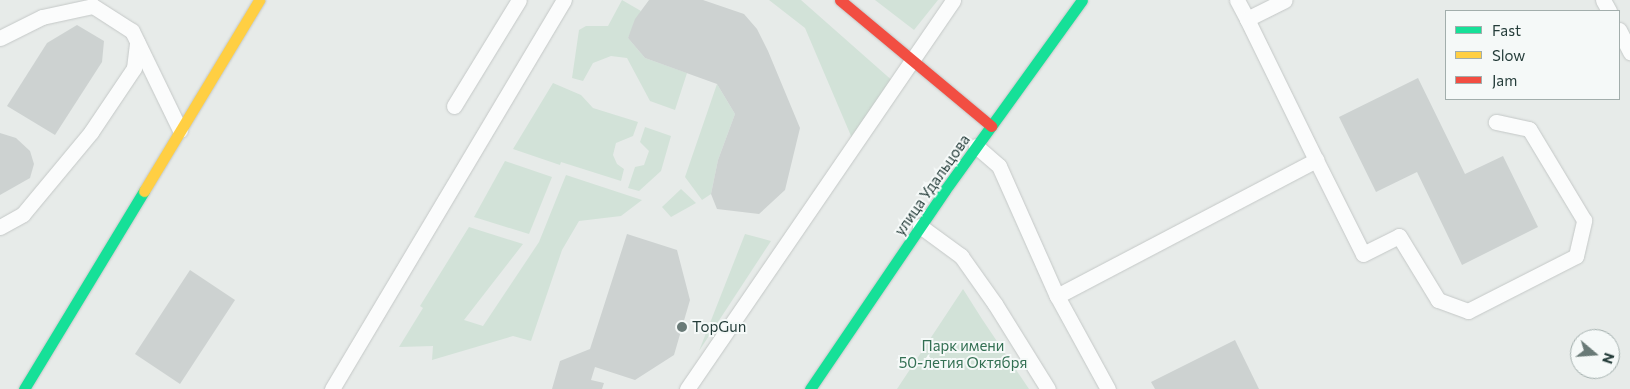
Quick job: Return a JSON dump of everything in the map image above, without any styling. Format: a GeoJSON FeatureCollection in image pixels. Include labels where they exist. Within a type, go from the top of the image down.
{"type":"FeatureCollection","features":[{"type":"Feature","properties":{"kind":"street"},"geometry":{"type":"LineString","coordinates":[[24,389],[259,0]]}},
{"type":"Feature","properties":{"kind":"street"},"geometry":{"type":"LineString","coordinates":[[840,0],[991,126]]}},
{"type":"Feature","properties":{"kind":"street","name":"улица Удальцова"},"geometry":{"type":"LineString","coordinates":[[810,389],[920,226],[1082,0]]}},
{"type":"Feature","properties":{"kind":"lane"},"geometry":{"type":"LineString","coordinates":[[454,106],[519,0]]}},
{"type":"Feature","properties":{"kind":"lane"},"geometry":{"type":"LineString","coordinates":[[332,389],[564,0]]}},
{"type":"Feature","properties":{"kind":"lane"},"geometry":{"type":"LineString","coordinates":[[688,389],[953,0]]}},
{"type":"Feature","properties":{"kind":"lane"},"geometry":{"type":"LineString","coordinates":[[1238,0],[1362,254],[1399,236],[1438,300],[1468,311],[1576,256],[1584,220],[1529,129],[1496,122]]}},
{"type":"Feature","properties":{"kind":"lane"},"geometry":{"type":"LineString","coordinates":[[1247,20],[1285,0]]}},
{"type":"Feature","properties":{"kind":"lane"},"geometry":{"type":"LineString","coordinates":[[0,38],[42,17],[92,6],[132,31],[180,130]]}},
{"type":"Feature","properties":{"kind":"lane"},"geometry":{"type":"LineString","coordinates":[[1620,32],[1630,52]]}},
{"type":"Feature","properties":{"kind":"lane"},"geometry":{"type":"LineString","coordinates":[[0,227],[23,214],[91,132],[134,68],[137,41]]}},
{"type":"Feature","properties":{"kind":"lane"},"geometry":{"type":"LineString","coordinates":[[976,146],[999,166],[1057,296],[1108,389]]}},
{"type":"Feature","properties":{"kind":"lane"},"geometry":{"type":"LineString","coordinates":[[1057,296],[1316,160]]}},
{"type":"Feature","properties":{"kind":"lane"},"geometry":{"type":"LineString","coordinates":[[920,226],[961,256],[995,304],[1048,389]]}},
{"type":"Feature","properties":{"kind":"green space"},"geometry":{"type":"Polygon","coordinates":[[[622,0],[641,11],[628,38],[645,58],[687,73],[675,110],[650,101],[627,58],[611,56],[593,63],[583,81],[572,78],[579,30],[586,26],[608,26],[622,0]]]}},
{"type":"Feature","properties":{"kind":"green space"},"geometry":{"type":"Polygon","coordinates":[[[769,0],[801,0],[895,83],[854,143],[805,28],[769,0]]]}},
{"type":"Feature","properties":{"kind":"green space"},"geometry":{"type":"Polygon","coordinates":[[[875,0],[938,0],[914,30],[875,0]]]}},
{"type":"Feature","properties":{"kind":"green space"},"geometry":{"type":"Polygon","coordinates":[[[553,83],[581,95],[593,108],[638,122],[633,136],[616,143],[613,155],[617,164],[624,169],[621,181],[561,162],[560,165],[513,149],[553,83]]]}},
{"type":"Feature","properties":{"kind":"green space"},"geometry":{"type":"Polygon","coordinates":[[[717,84],[735,114],[718,160],[711,194],[702,200],[685,177],[717,84]]]}},
{"type":"Feature","properties":{"kind":"green space"},"geometry":{"type":"Polygon","coordinates":[[[645,127],[671,136],[661,171],[639,191],[628,188],[635,167],[644,165],[649,151],[640,142],[645,127]]]}},
{"type":"Feature","properties":{"kind":"green space"},"geometry":{"type":"Polygon","coordinates":[[[505,161],[552,177],[529,234],[474,217],[505,161]]]}},
{"type":"Feature","properties":{"kind":"green space"},"geometry":{"type":"Polygon","coordinates":[[[566,175],[642,200],[621,216],[579,221],[562,250],[531,341],[513,336],[432,360],[433,346],[399,347],[423,308],[420,306],[469,227],[523,244],[464,320],[483,326],[539,242],[566,175]]]}},
{"type":"Feature","properties":{"kind":"green space"},"geometry":{"type":"Polygon","coordinates":[[[681,189],[696,203],[671,217],[662,207],[681,189]]]}},
{"type":"Feature","properties":{"kind":"green space"},"geometry":{"type":"Polygon","coordinates":[[[745,234],[771,241],[699,351],[745,234]]]}},
{"type":"Feature","properties":{"kind":"green space","name":"Парк имени 50-летия Октября"},"geometry":{"type":"Polygon","coordinates":[[[963,289],[1029,389],[897,389],[963,289]]]}},
{"type":"Feature","properties":{"kind":"building"},"geometry":{"type":"Polygon","coordinates":[[[649,0],[703,0],[744,14],[757,29],[800,128],[785,190],[759,214],[717,209],[711,194],[718,160],[735,114],[717,84],[645,58],[628,38],[635,19],[649,0]]]}},
{"type":"Feature","properties":{"kind":"building"},"geometry":{"type":"Polygon","coordinates":[[[77,25],[104,41],[102,62],[55,135],[7,106],[47,43],[77,25]]]}},
{"type":"Feature","properties":{"kind":"building"},"geometry":{"type":"Polygon","coordinates":[[[1418,78],[1465,174],[1503,156],[1538,227],[1462,265],[1417,172],[1376,192],[1339,117],[1418,78]]]}},
{"type":"Feature","properties":{"kind":"building"},"geometry":{"type":"Polygon","coordinates":[[[0,133],[16,138],[30,151],[34,164],[30,178],[0,195],[0,133]]]}},
{"type":"Feature","properties":{"kind":"building"},"geometry":{"type":"Polygon","coordinates":[[[627,234],[677,250],[690,300],[674,355],[635,380],[595,367],[591,380],[604,383],[602,389],[552,389],[560,361],[590,349],[627,234]]]}},
{"type":"Feature","properties":{"kind":"building"},"geometry":{"type":"Polygon","coordinates":[[[190,270],[235,300],[180,384],[135,354],[190,270]]]}},
{"type":"Feature","properties":{"kind":"building"},"geometry":{"type":"Polygon","coordinates":[[[1235,340],[1259,389],[1155,389],[1151,382],[1235,340]]]}},
{"type":"Feature","properties":{"kind":"traffic: fast"},"geometry":{"type":"LineString","coordinates":[[810,389],[945,190],[1082,0]]}},
{"type":"Feature","properties":{"kind":"traffic: fast"},"geometry":{"type":"LineString","coordinates":[[24,389],[144,191]]}},
{"type":"Feature","properties":{"kind":"traffic: slow"},"geometry":{"type":"LineString","coordinates":[[144,191],[259,0]]}},
{"type":"Feature","properties":{"kind":"traffic: jam"},"geometry":{"type":"LineString","coordinates":[[840,0],[991,126]]}},
{"type":"Feature","properties":{"kind":"place","name":"TopGun"},"geometry":{"type":"Point","coordinates":[682,327]}}]}
